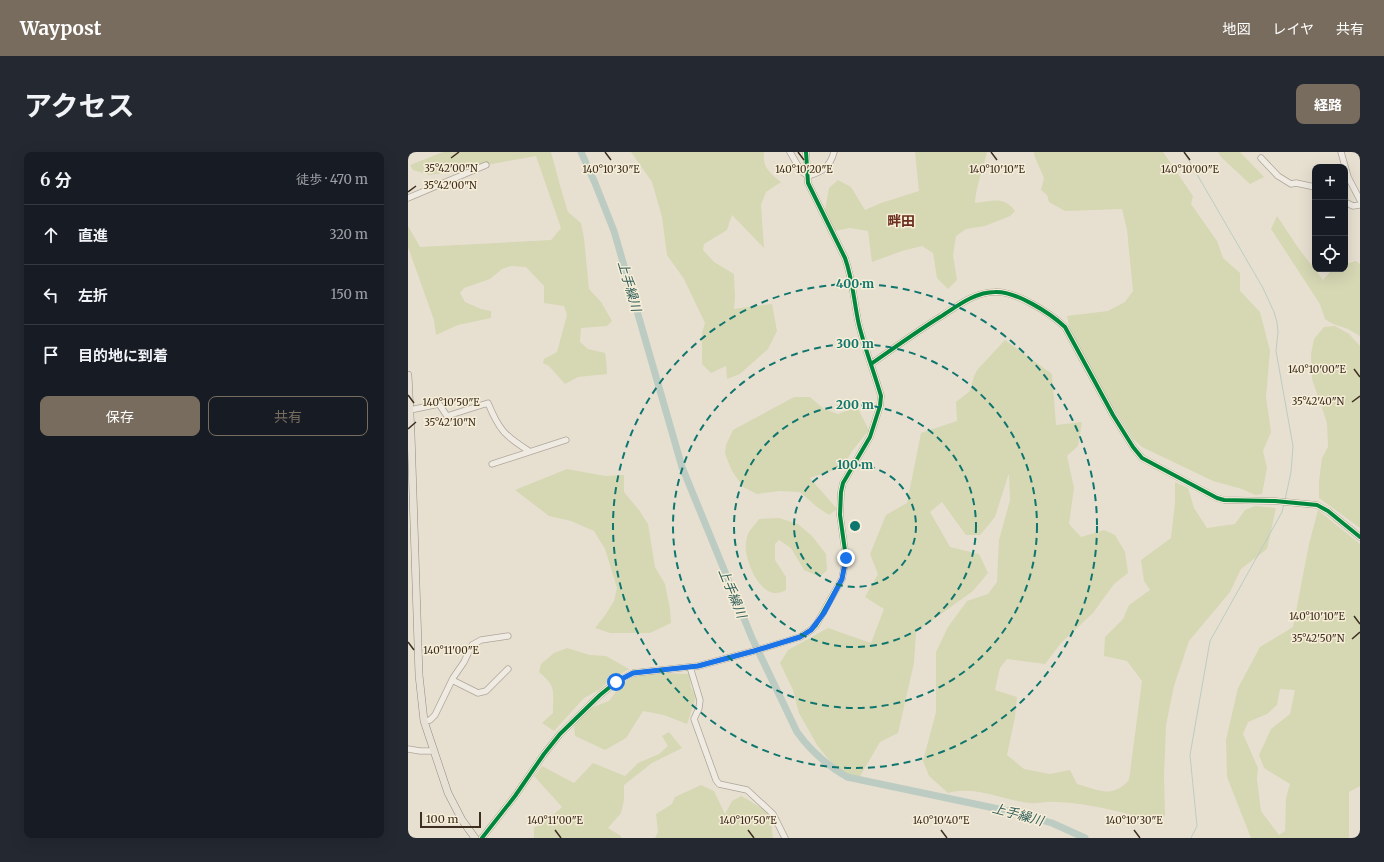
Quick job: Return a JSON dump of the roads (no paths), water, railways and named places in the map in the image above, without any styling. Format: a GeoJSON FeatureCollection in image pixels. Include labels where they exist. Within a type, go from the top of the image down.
{"type":"FeatureCollection","features":[{"type":"Feature","properties":{"kind":"main road"},"geometry":{"type":"LineString","coordinates":[[408,375],[419,675],[424,721],[448,793],[456,810],[475,838]]}},
{"type":"Feature","properties":{"kind":"street"},"geometry":{"type":"LineString","coordinates":[[790,152],[801,171],[808,176]]}},
{"type":"Feature","properties":{"kind":"street"},"geometry":{"type":"LineString","coordinates":[[482,838],[515,796],[544,754],[560,734],[600,695],[616,682],[633,673],[690,667],[754,651],[800,637],[811,630],[824,613],[842,579],[846,558],[840,515],[842,492],[844,483],[870,437],[878,414],[881,396],[859,324],[849,269],[808,182],[806,152]]}},
{"type":"Feature","properties":{"kind":"street"},"geometry":{"type":"LineString","coordinates":[[808,176],[824,170],[832,161],[834,152]]}},
{"type":"Feature","properties":{"kind":"street"},"geometry":{"type":"LineString","coordinates":[[1341,152],[1348,177],[1360,200]]}},
{"type":"Feature","properties":{"kind":"street"},"geometry":{"type":"LineString","coordinates":[[1261,158],[1278,176],[1291,184],[1296,183],[1312,186]]}},
{"type":"Feature","properties":{"kind":"street"},"geometry":{"type":"LineString","coordinates":[[408,198],[486,165]]}},
{"type":"Feature","properties":{"kind":"street"},"geometry":{"type":"LineString","coordinates":[[1348,204],[1353,206],[1360,205]]}},
{"type":"Feature","properties":{"kind":"street"},"geometry":{"type":"LineString","coordinates":[[871,364],[924,327],[972,297],[993,292],[1011,294],[1036,306],[1065,327],[1113,415],[1133,448],[1142,458],[1224,500],[1275,501],[1317,505],[1328,511],[1360,537]]}},
{"type":"Feature","properties":{"kind":"street"},"geometry":{"type":"LineString","coordinates":[[410,410],[440,404],[447,416],[488,403],[502,431],[509,438],[530,451]]}},
{"type":"Feature","properties":{"kind":"street"},"geometry":{"type":"LineString","coordinates":[[492,464],[566,440]]}},
{"type":"Feature","properties":{"kind":"street"},"geometry":{"type":"LineString","coordinates":[[424,721],[430,720],[435,715],[452,680],[464,662],[472,645],[481,640],[508,636]]}},
{"type":"Feature","properties":{"kind":"street"},"geometry":{"type":"LineString","coordinates":[[690,667],[700,700],[699,708],[694,719],[716,780],[719,784],[747,790],[773,814],[785,838]]}},
{"type":"Feature","properties":{"kind":"street"},"geometry":{"type":"LineString","coordinates":[[452,680],[482,693],[486,691],[508,669]]}},
{"type":"Feature","properties":{"kind":"street"},"geometry":{"type":"LineString","coordinates":[[408,749],[433,751]]}},
{"type":"Feature","properties":{"kind":"waterway","name":"上手繰川"},"geometry":{"type":"LineString","coordinates":[[581,152],[614,231],[682,467],[752,638],[797,732],[820,757],[847,777],[1013,812],[1052,823],[1085,838]]}},
{"type":"Feature","properties":{"kind":"waterway"},"geometry":{"type":"LineString","coordinates":[[1184,152],[1263,288],[1277,322],[1278,332],[1276,351],[1293,446],[1291,472],[1285,500]]}},
{"type":"Feature","properties":{"kind":"waterway"},"geometry":{"type":"LineString","coordinates":[[1191,838],[1197,826],[1190,755],[1210,641],[1282,512],[1284,504]]}},
{"type":"Feature","properties":{"kind":"district","name":"畔田"},"geometry":{"type":"Point","coordinates":[901,221]}}]}
